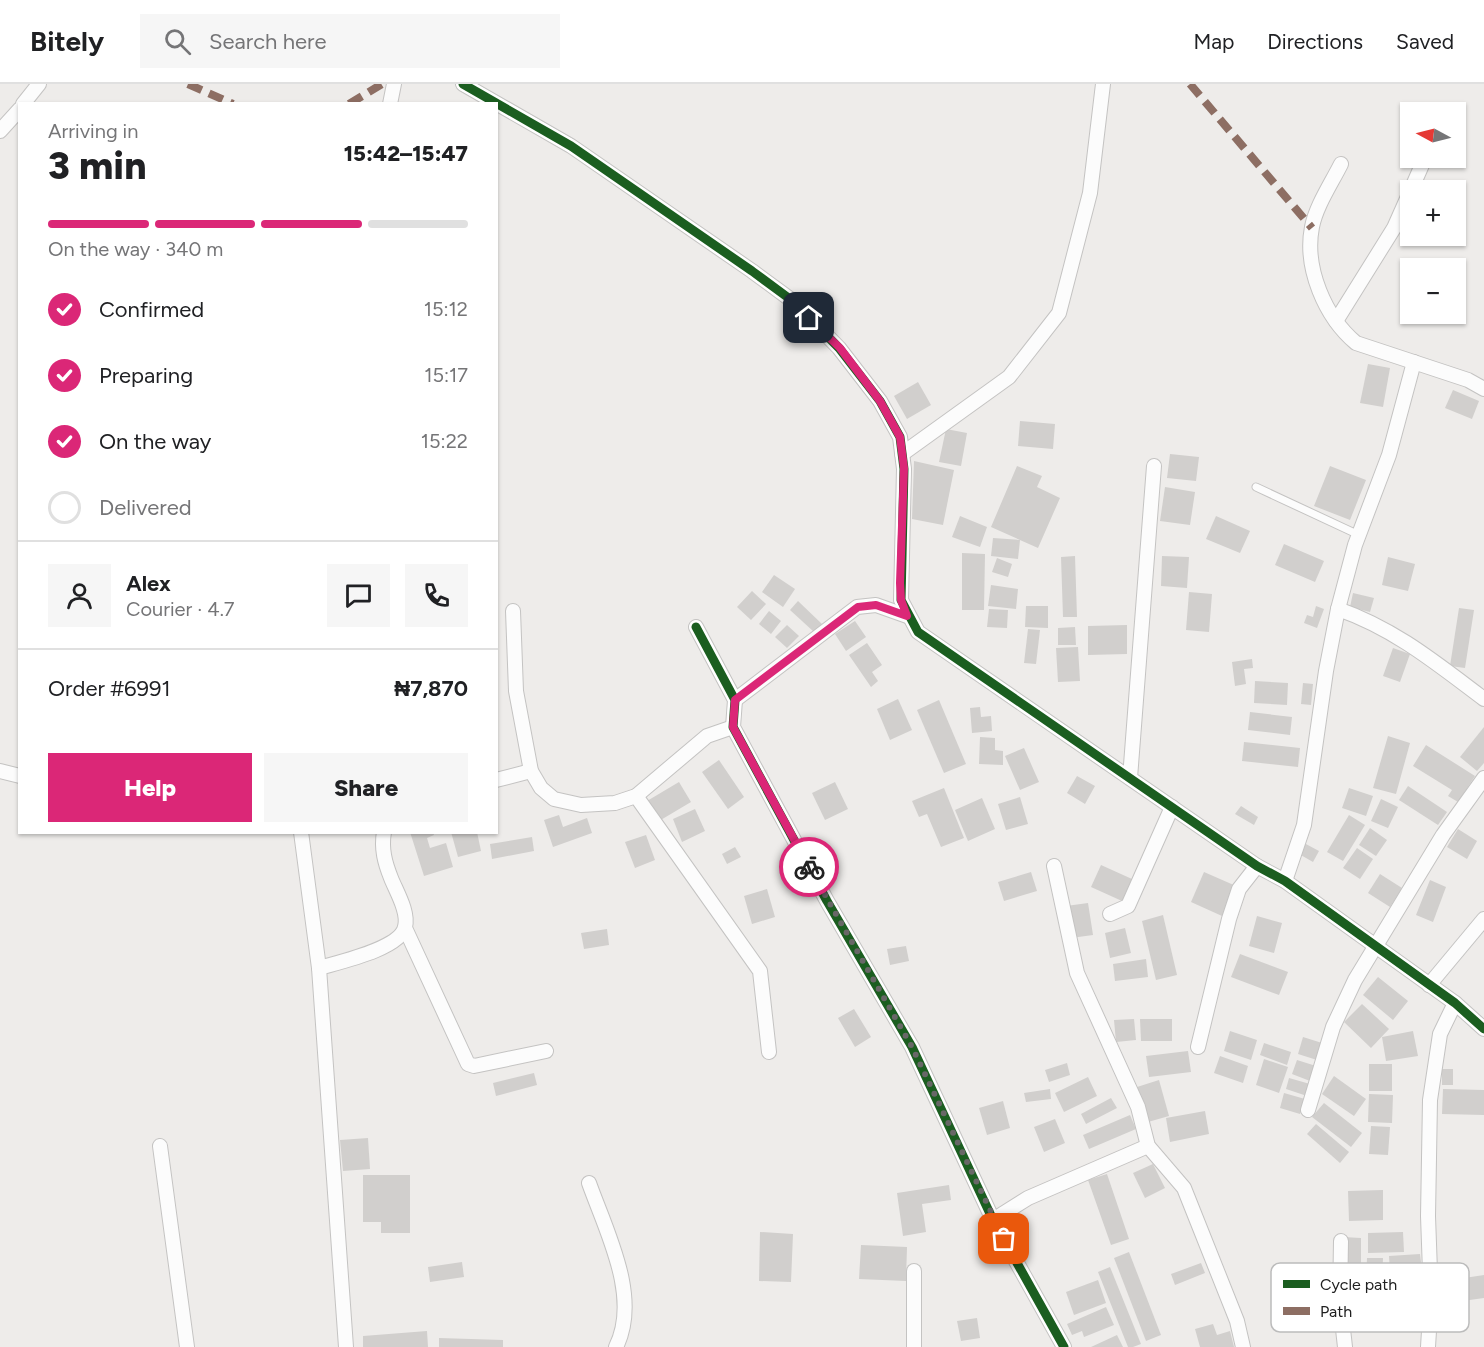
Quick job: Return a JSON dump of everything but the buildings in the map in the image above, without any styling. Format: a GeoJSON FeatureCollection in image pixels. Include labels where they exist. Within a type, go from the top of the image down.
{"type":"FeatureCollection","features":[{"type":"Feature","properties":{"kind":"street"},"geometry":{"type":"LineString","coordinates":[[25,102],[39,84]]}},
{"type":"Feature","properties":{"kind":"street"},"geometry":{"type":"LineString","coordinates":[[390,102],[394,84]]}},
{"type":"Feature","properties":{"kind":"street"},"geometry":{"type":"LineString","coordinates":[[463,84],[494,102]]}},
{"type":"Feature","properties":{"kind":"street"},"geometry":{"type":"LineString","coordinates":[[902,454],[1009,377],[1059,313],[1090,193],[1103,84]]}},
{"type":"Feature","properties":{"kind":"street"},"geometry":{"type":"LineString","coordinates":[[498,104],[571,146],[794,302],[840,348],[880,401],[900,437],[902,454],[901,600],[907,616],[918,632],[1257,866],[1286,881],[1455,1003],[1484,1029]]}},
{"type":"Feature","properties":{"kind":"street"},"geometry":{"type":"LineString","coordinates":[[0,131],[18,110]]}},
{"type":"Feature","properties":{"kind":"street"},"geometry":{"type":"LineString","coordinates":[[1341,164],[1312,228],[1314,274],[1323,299],[1342,331],[1356,343],[1468,380],[1484,389]]}},
{"type":"Feature","properties":{"kind":"street"},"geometry":{"type":"LineString","coordinates":[[1336,321],[1394,228],[1400,214]]}},
{"type":"Feature","properties":{"kind":"street"},"geometry":{"type":"LineString","coordinates":[[1286,881],[1304,825],[1338,609],[1359,534],[1389,455],[1414,362]]}},
{"type":"Feature","properties":{"kind":"street"},"geometry":{"type":"LineString","coordinates":[[1130,778],[1154,466]]}},
{"type":"Feature","properties":{"kind":"street"},"geometry":{"type":"LineString","coordinates":[[735,700],[858,607],[876,605],[907,616]]}},
{"type":"Feature","properties":{"kind":"street"},"geometry":{"type":"LineString","coordinates":[[1338,609],[1369,620],[1396,634],[1484,699]]}},
{"type":"Feature","properties":{"kind":"street"},"geometry":{"type":"LineString","coordinates":[[513,611],[516,691],[531,771],[541,788],[554,799],[581,805],[615,803],[636,796],[707,736],[733,727]]}},
{"type":"Feature","properties":{"kind":"street"},"geometry":{"type":"LineString","coordinates":[[696,627],[735,700],[733,727],[827,901],[912,1047],[993,1220],[1064,1347]]}},
{"type":"Feature","properties":{"kind":"street"},"geometry":{"type":"LineString","coordinates":[[0,771],[18,776]]}},
{"type":"Feature","properties":{"kind":"street"},"geometry":{"type":"LineString","coordinates":[[498,779],[531,771]]}},
{"type":"Feature","properties":{"kind":"street"},"geometry":{"type":"LineString","coordinates":[[1308,1110],[1333,1027],[1375,946],[1443,835],[1484,778]]}},
{"type":"Feature","properties":{"kind":"street"},"geometry":{"type":"LineString","coordinates":[[636,796],[760,971],[769,1052]]}},
{"type":"Feature","properties":{"kind":"street"},"geometry":{"type":"LineString","coordinates":[[1110,914],[1128,906],[1172,807]]}},
{"type":"Feature","properties":{"kind":"street"},"geometry":{"type":"LineString","coordinates":[[301,834],[319,968],[346,1347]]}},
{"type":"Feature","properties":{"kind":"street"},"geometry":{"type":"LineString","coordinates":[[384,834],[384,859],[405,915],[405,928],[468,1064],[474,1066],[546,1051]]}},
{"type":"Feature","properties":{"kind":"street"},"geometry":{"type":"LineString","coordinates":[[1054,866],[1077,973],[1138,1107],[1148,1146],[1184,1188],[1237,1321],[1243,1347]]}},
{"type":"Feature","properties":{"kind":"street"},"geometry":{"type":"LineString","coordinates":[[1198,1047],[1229,920],[1239,889],[1257,866]]}},
{"type":"Feature","properties":{"kind":"street"},"geometry":{"type":"LineString","coordinates":[[1430,985],[1484,919]]}},
{"type":"Feature","properties":{"kind":"street"},"geometry":{"type":"LineString","coordinates":[[319,968],[378,950],[399,937],[405,928]]}},
{"type":"Feature","properties":{"kind":"street"},"geometry":{"type":"LineString","coordinates":[[1430,1263],[1430,1100],[1440,1034],[1455,1003]]}},
{"type":"Feature","properties":{"kind":"street"},"geometry":{"type":"LineString","coordinates":[[160,1146],[187,1347]]}},
{"type":"Feature","properties":{"kind":"street"},"geometry":{"type":"LineString","coordinates":[[993,1220],[1028,1198],[1148,1146]]}},
{"type":"Feature","properties":{"kind":"street"},"geometry":{"type":"LineString","coordinates":[[589,1183],[623,1288],[625,1312],[621,1338],[616,1347]]}},
{"type":"Feature","properties":{"kind":"street"},"geometry":{"type":"LineString","coordinates":[[1341,1241],[1341,1263]]}},
{"type":"Feature","properties":{"kind":"street"},"geometry":{"type":"LineString","coordinates":[[914,1271],[914,1347]]}},
{"type":"Feature","properties":{"kind":"street"},"geometry":{"type":"LineString","coordinates":[[1343,1332],[1345,1347]]}},
{"type":"Feature","properties":{"kind":"street"},"geometry":{"type":"LineString","coordinates":[[1428,1347],[1429,1332]]}},
{"type":"Feature","properties":{"kind":"lane"},"geometry":{"type":"LineString","coordinates":[[1256,487],[1359,534]]}},
{"type":"Feature","properties":{"kind":"marked path"},"geometry":{"type":"LineString","coordinates":[[188,84],[228,102]]}},
{"type":"Feature","properties":{"kind":"marked path"},"geometry":{"type":"LineString","coordinates":[[352,102],[382,84]]}},
{"type":"Feature","properties":{"kind":"marked path"},"geometry":{"type":"LineString","coordinates":[[1190,84],[1312,228]]}},
{"type":"Feature","properties":{"kind":"cycle path"},"geometry":{"type":"LineString","coordinates":[[463,84],[494,102]]}},
{"type":"Feature","properties":{"kind":"cycle path"},"geometry":{"type":"LineString","coordinates":[[498,104],[571,146],[752,271],[794,302],[839,348],[880,401],[900,437],[904,469],[901,600],[918,632],[1257,866],[1285,881],[1455,1003],[1484,1029]]}},
{"type":"Feature","properties":{"kind":"cycle path"},"geometry":{"type":"LineString","coordinates":[[696,627],[735,700],[733,727],[827,901],[912,1047],[993,1220],[1064,1347]]}},
{"type":"Feature","properties":{"kind":"way so far"},"geometry":{"type":"LineString","coordinates":[[809,867],[912,1047],[1004,1239]]}},
{"type":"Feature","properties":{"kind":"route"},"geometry":{"type":"LineString","coordinates":[[809,318],[840,348],[880,401],[900,437],[904,468],[900,583],[901,600],[907,616],[876,605],[858,607],[735,700],[733,727],[809,867]]}}]}
